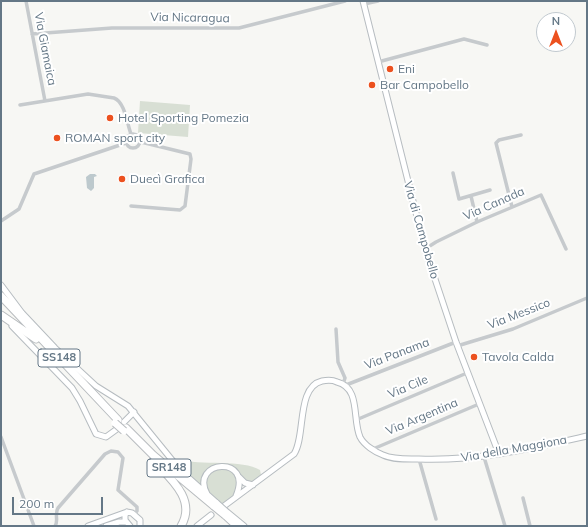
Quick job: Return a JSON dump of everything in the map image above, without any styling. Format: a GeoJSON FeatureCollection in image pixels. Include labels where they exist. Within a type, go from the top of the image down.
{"type":"FeatureCollection","features":[{"type":"Feature","properties":{"kind":"highway","name":"SS148"},"geometry":{"type":"LineString","coordinates":[[1,296],[121,425]]}},
{"type":"Feature","properties":{"kind":"highway","name":"SS148"},"geometry":{"type":"LineString","coordinates":[[1,302],[36,339]]}},
{"type":"Feature","properties":{"kind":"highway"},"geometry":{"type":"LineString","coordinates":[[1,315],[36,339]]}},
{"type":"Feature","properties":{"kind":"highway"},"geometry":{"type":"LineString","coordinates":[[20,316],[45,337]]}},
{"type":"Feature","properties":{"kind":"highway","name":"SR148"},"geometry":{"type":"LineString","coordinates":[[36,339],[121,425],[153,455],[226,520],[241,525]]}},
{"type":"Feature","properties":{"kind":"highway","name":"SR148"},"geometry":{"type":"LineString","coordinates":[[121,425],[151,458],[213,508]]}},
{"type":"Feature","properties":{"kind":"highway"},"geometry":{"type":"LineString","coordinates":[[151,458],[181,492],[185,509],[184,519],[181,526]]}},
{"type":"Feature","properties":{"kind":"street","name":"Via Giamaica"},"geometry":{"type":"LineString","coordinates":[[26,1],[45,101]]}},
{"type":"Feature","properties":{"kind":"street","name":"Via Nicaragua"},"geometry":{"type":"LineString","coordinates":[[32,34],[112,28],[239,28],[345,1]]}},
{"type":"Feature","properties":{"kind":"street"},"geometry":{"type":"LineString","coordinates":[[363,3],[378,1]]}},
{"type":"Feature","properties":{"kind":"street","name":"Via di Campobello"},"geometry":{"type":"LineString","coordinates":[[363,3],[424,249],[467,373],[499,454]]}},
{"type":"Feature","properties":{"kind":"street"},"geometry":{"type":"LineString","coordinates":[[378,62],[464,39],[487,45]]}},
{"type":"Feature","properties":{"kind":"street"},"geometry":{"type":"LineString","coordinates":[[20,105],[88,94],[116,98],[121,104],[131,134]]}},
{"type":"Feature","properties":{"kind":"street"},"geometry":{"type":"LineString","coordinates":[[131,134],[138,135],[141,142]]}},
{"type":"Feature","properties":{"kind":"street"},"geometry":{"type":"LineString","coordinates":[[126,143],[127,138],[131,134]]}},
{"type":"Feature","properties":{"kind":"street"},"geometry":{"type":"LineString","coordinates":[[512,208],[496,143],[499,140],[521,135]]}},
{"type":"Feature","properties":{"kind":"street"},"geometry":{"type":"LineString","coordinates":[[126,143],[129,147],[134,148],[141,142]]}},
{"type":"Feature","properties":{"kind":"street"},"geometry":{"type":"LineString","coordinates":[[131,206],[172,210],[182,209],[186,206],[191,159],[190,154],[141,142]]}},
{"type":"Feature","properties":{"kind":"street"},"geometry":{"type":"LineString","coordinates":[[1,222],[19,209],[34,174],[126,143]]}},
{"type":"Feature","properties":{"kind":"street"},"geometry":{"type":"LineString","coordinates":[[453,173],[459,198],[472,196],[473,194],[490,190]]}},
{"type":"Feature","properties":{"kind":"street"},"geometry":{"type":"LineString","coordinates":[[472,196],[478,222]]}},
{"type":"Feature","properties":{"kind":"street","name":"Via Canada"},"geometry":{"type":"LineString","coordinates":[[424,249],[478,222],[542,196],[566,249]]}},
{"type":"Feature","properties":{"kind":"street"},"geometry":{"type":"LineString","coordinates":[[1,285],[22,313],[96,386],[122,401],[134,412],[169,458],[207,495]]}},
{"type":"Feature","properties":{"kind":"street","name":"Via Messico"},"geometry":{"type":"LineString","coordinates":[[457,344],[513,329],[587,298]]}},
{"type":"Feature","properties":{"kind":"street"},"geometry":{"type":"LineString","coordinates":[[1,315],[70,386],[80,401],[96,434],[106,437],[134,412]]}},
{"type":"Feature","properties":{"kind":"street"},"geometry":{"type":"LineString","coordinates":[[224,506],[288,460],[296,452],[299,443],[304,406],[313,386],[326,380],[345,384],[346,378],[338,362],[336,329]]}},
{"type":"Feature","properties":{"kind":"street","name":"Via Panama"},"geometry":{"type":"LineString","coordinates":[[345,384],[457,344]]}},
{"type":"Feature","properties":{"kind":"street","name":"Via Cile"},"geometry":{"type":"LineString","coordinates":[[356,420],[467,373]]}},
{"type":"Feature","properties":{"kind":"street","name":"Via della Maggiona"},"geometry":{"type":"LineString","coordinates":[[345,384],[352,393],[360,437],[372,449],[389,457],[456,460],[484,457],[587,436]]}},
{"type":"Feature","properties":{"kind":"street","name":"Via Argentina"},"geometry":{"type":"LineString","coordinates":[[372,449],[479,404]]}},
{"type":"Feature","properties":{"kind":"street"},"geometry":{"type":"LineString","coordinates":[[1,437],[34,526]]}},
{"type":"Feature","properties":{"kind":"street"},"geometry":{"type":"LineString","coordinates":[[55,526],[57,523],[55,514],[58,508],[106,453],[112,451],[119,452],[123,458],[118,490],[137,508],[134,515]]}},
{"type":"Feature","properties":{"kind":"street"},"geometry":{"type":"LineString","coordinates":[[484,457],[505,526]]}},
{"type":"Feature","properties":{"kind":"street"},"geometry":{"type":"LineString","coordinates":[[419,459],[436,519]]}},
{"type":"Feature","properties":{"kind":"street"},"geometry":{"type":"LineString","coordinates":[[197,526],[213,508],[204,488],[204,479],[212,469],[220,466],[227,467],[232,469],[245,483],[253,485]]}},
{"type":"Feature","properties":{"kind":"street"},"geometry":{"type":"LineString","coordinates":[[236,497],[240,486],[238,476]]}},
{"type":"Feature","properties":{"kind":"street"},"geometry":{"type":"LineString","coordinates":[[523,498],[530,526]]}},
{"type":"Feature","properties":{"kind":"street"},"geometry":{"type":"LineString","coordinates":[[127,512],[134,515],[141,523],[148,526]]}},
{"type":"Feature","properties":{"kind":"street"},"geometry":{"type":"LineString","coordinates":[[127,512],[124,516],[127,524]]}},
{"type":"Feature","properties":{"kind":"street"},"geometry":{"type":"LineString","coordinates":[[104,524],[127,512]]}},
{"type":"Feature","properties":{"kind":"street"},"geometry":{"type":"LineString","coordinates":[[88,526],[118,522],[127,524]]}},
{"type":"Feature","properties":{"kind":"shaded area"},"geometry":{"type":"Polygon","coordinates":[[[140,101],[190,105],[188,137],[138,133],[140,101]]]}},
{"type":"Feature","properties":{"kind":"shaded area"},"geometry":{"type":"Polygon","coordinates":[[[90,174],[95,174],[97,176],[94,177],[94,188],[91,191],[87,188],[86,177],[90,174]]]}},
{"type":"Feature","properties":{"kind":"shaded area"},"geometry":{"type":"Polygon","coordinates":[[[176,460],[243,465],[260,470],[261,475],[253,482],[242,477],[229,466],[224,464],[218,465],[210,468],[203,488],[177,463],[176,460]]]}},
{"type":"Feature","properties":{"kind":"shaded area"},"geometry":{"type":"Polygon","coordinates":[[[215,469],[229,469],[238,478],[234,496],[222,505],[206,489],[206,478],[215,469]]]}},
{"type":"Feature","properties":{"kind":"place","name":"Eni"},"geometry":{"type":"Point","coordinates":[390,69]}},
{"type":"Feature","properties":{"kind":"place","name":"Bar Campobello"},"geometry":{"type":"Point","coordinates":[372,85]}},
{"type":"Feature","properties":{"kind":"place","name":"Hotel Sporting Pomezia"},"geometry":{"type":"Point","coordinates":[110,118]}},
{"type":"Feature","properties":{"kind":"place","name":"ROMAN sport city"},"geometry":{"type":"Point","coordinates":[57,138]}},
{"type":"Feature","properties":{"kind":"place","name":"Duecì Grafica"},"geometry":{"type":"Point","coordinates":[122,179]}},
{"type":"Feature","properties":{"kind":"place","name":"Tavola Calda"},"geometry":{"type":"Point","coordinates":[474,357]}}]}
